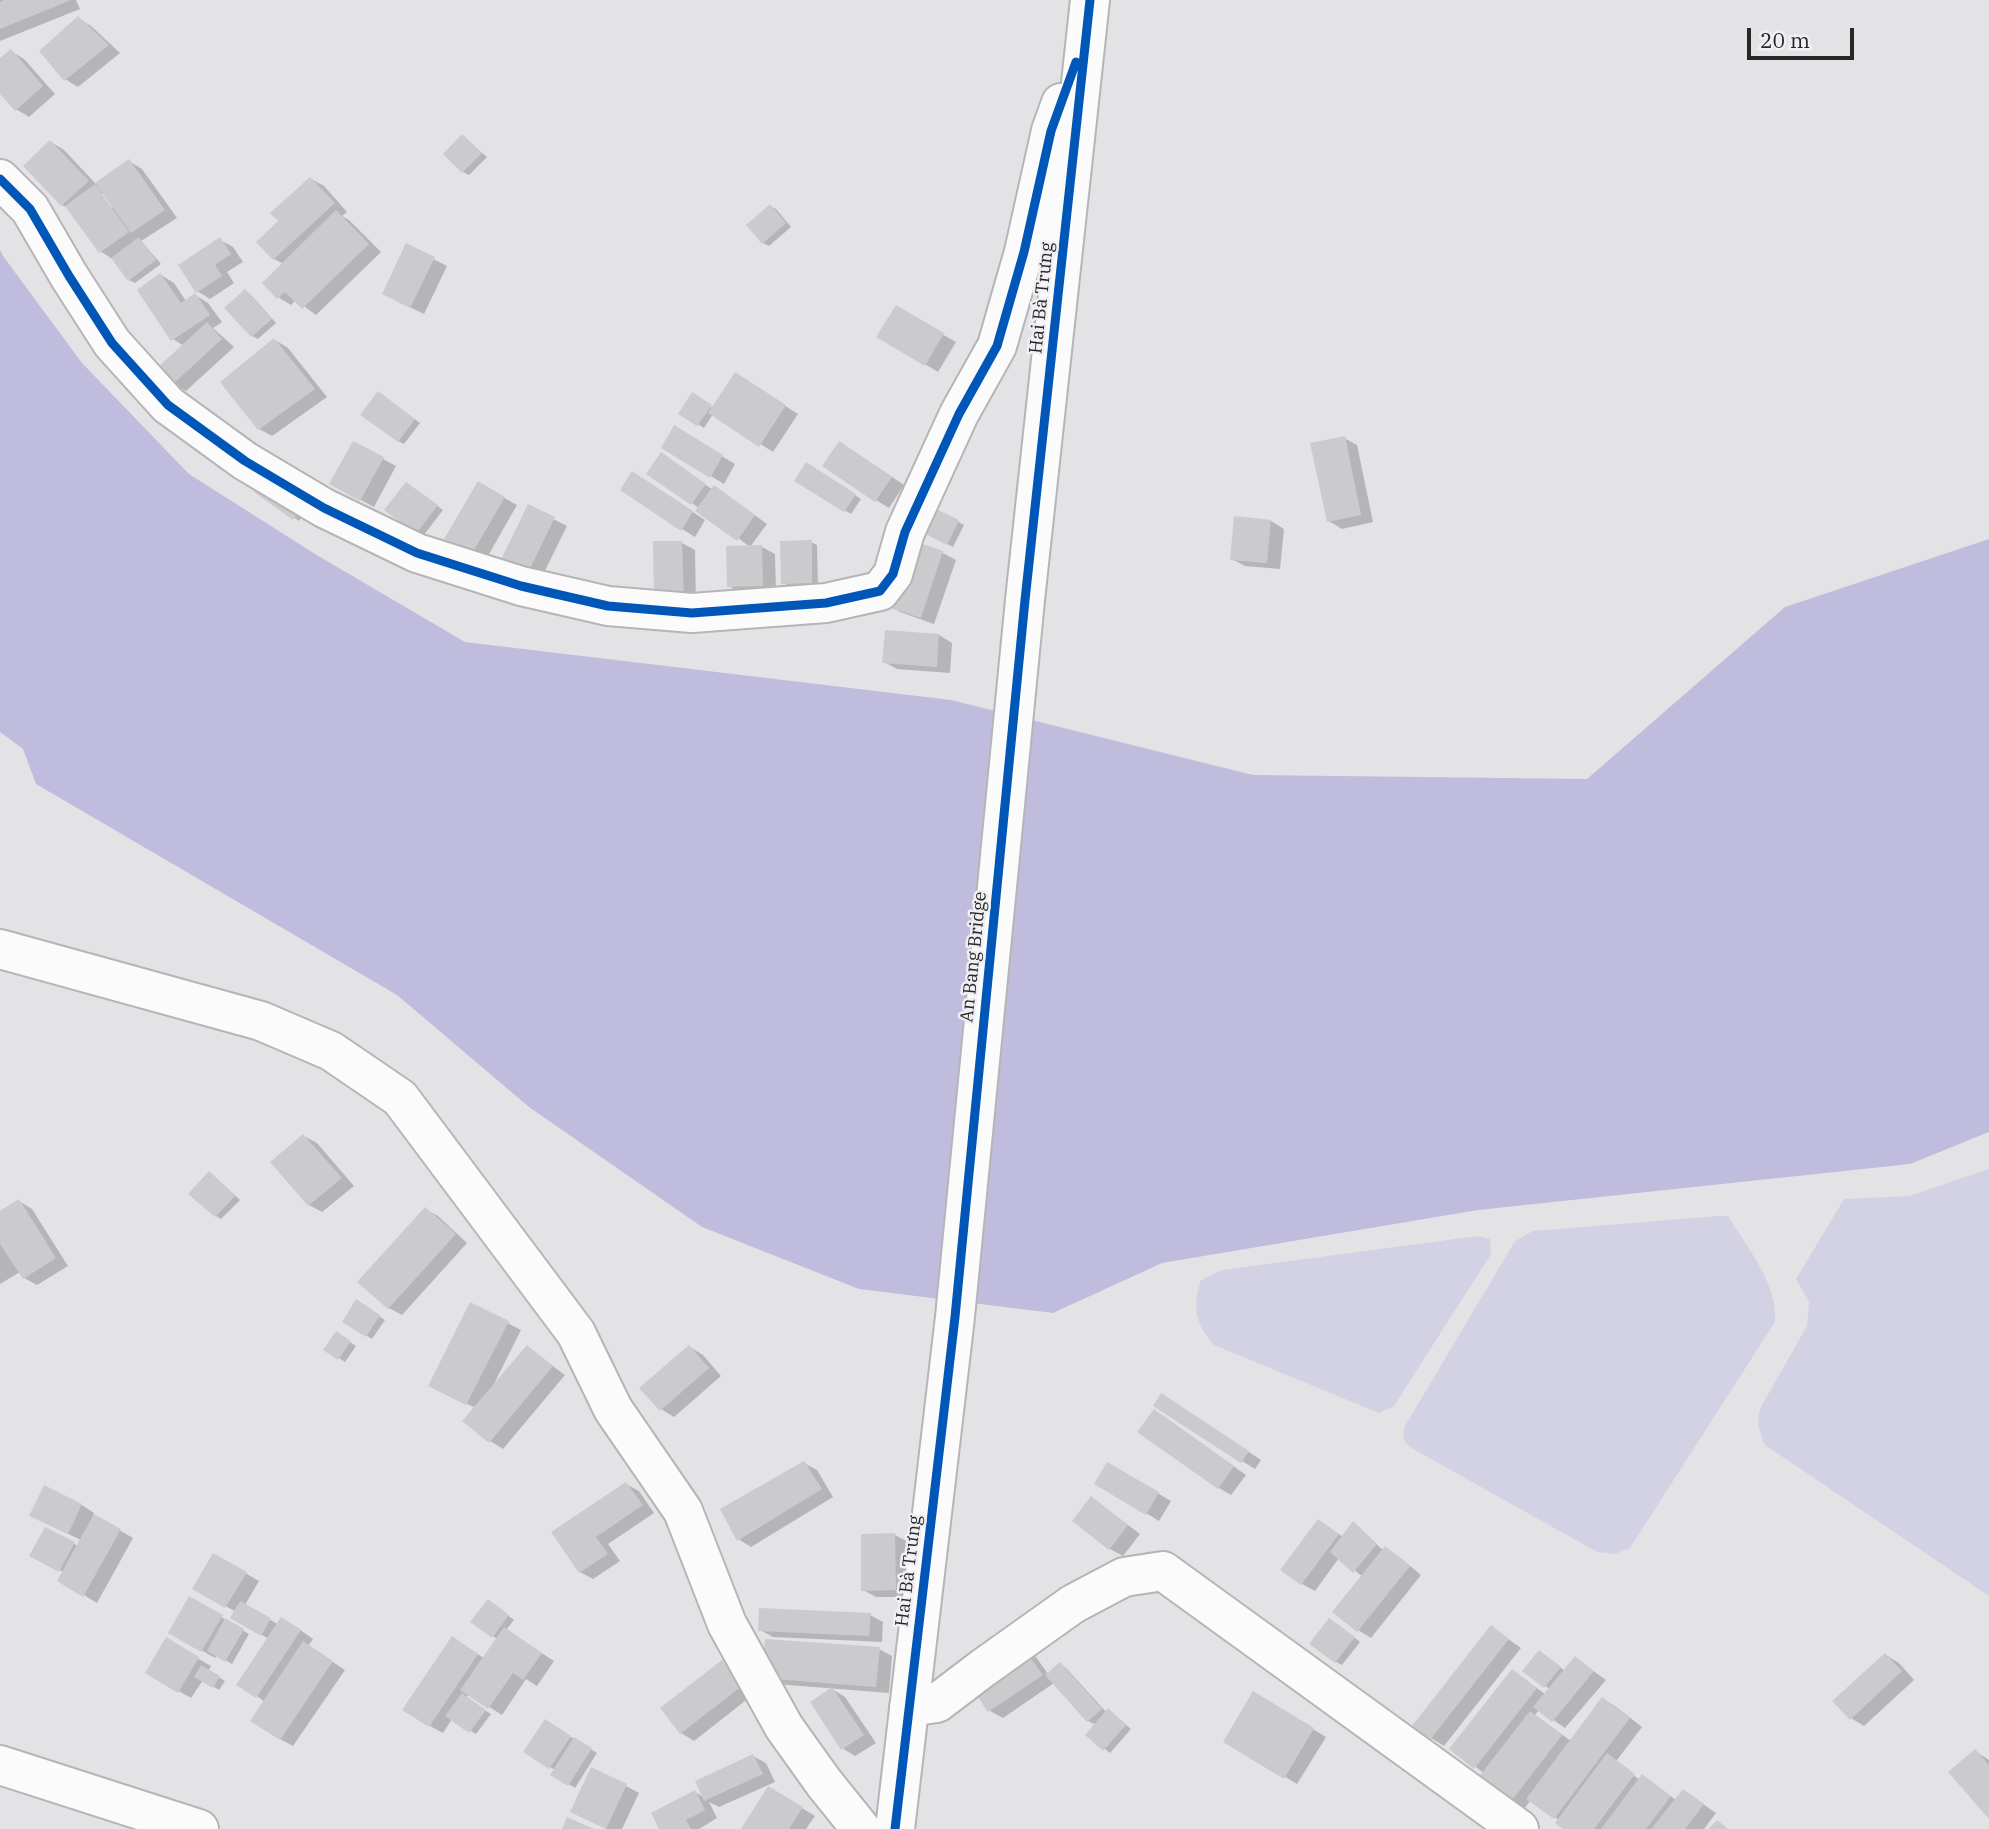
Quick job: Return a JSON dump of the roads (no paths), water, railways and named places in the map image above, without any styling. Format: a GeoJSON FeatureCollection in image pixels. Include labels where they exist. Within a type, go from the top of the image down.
{"type":"FeatureCollection","features":[{"type":"Feature","properties":{"kind":"street"},"geometry":{"type":"LineString","coordinates":[[0,179],[30,209],[112,343],[168,405],[245,461],[324,508],[418,552],[521,586],[608,606],[692,612],[826,603],[880,591],[893,574],[905,533],[959,414],[997,346],[1024,252],[1051,131],[1088,18]]}},
{"type":"Feature","properties":{"kind":"street","name":"Hai Bà Trưng"},"geometry":{"type":"LineString","coordinates":[[1025,600],[1088,18]]}},
{"type":"Feature","properties":{"kind":"street","name":"An Bang Bridge"},"geometry":{"type":"LineString","coordinates":[[955,1317],[1025,600]]}},
{"type":"Feature","properties":{"kind":"street"},"geometry":{"type":"LineString","coordinates":[[0,949],[261,1021],[331,1051],[400,1098],[576,1333],[613,1409],[683,1511],[727,1624],[785,1727],[824,1783],[861,1829]]}},
{"type":"Feature","properties":{"kind":"street","name":"Hai Bà Trưng"},"geometry":{"type":"LineString","coordinates":[[895,1829],[955,1317]]}},
{"type":"Feature","properties":{"kind":"street"},"geometry":{"type":"LineString","coordinates":[[909,1707],[937,1703],[1073,1604],[1124,1577],[1163,1571],[1519,1829]]}},
{"type":"Feature","properties":{"kind":"street"},"geometry":{"type":"LineString","coordinates":[[0,1765],[199,1829]]}}]}
